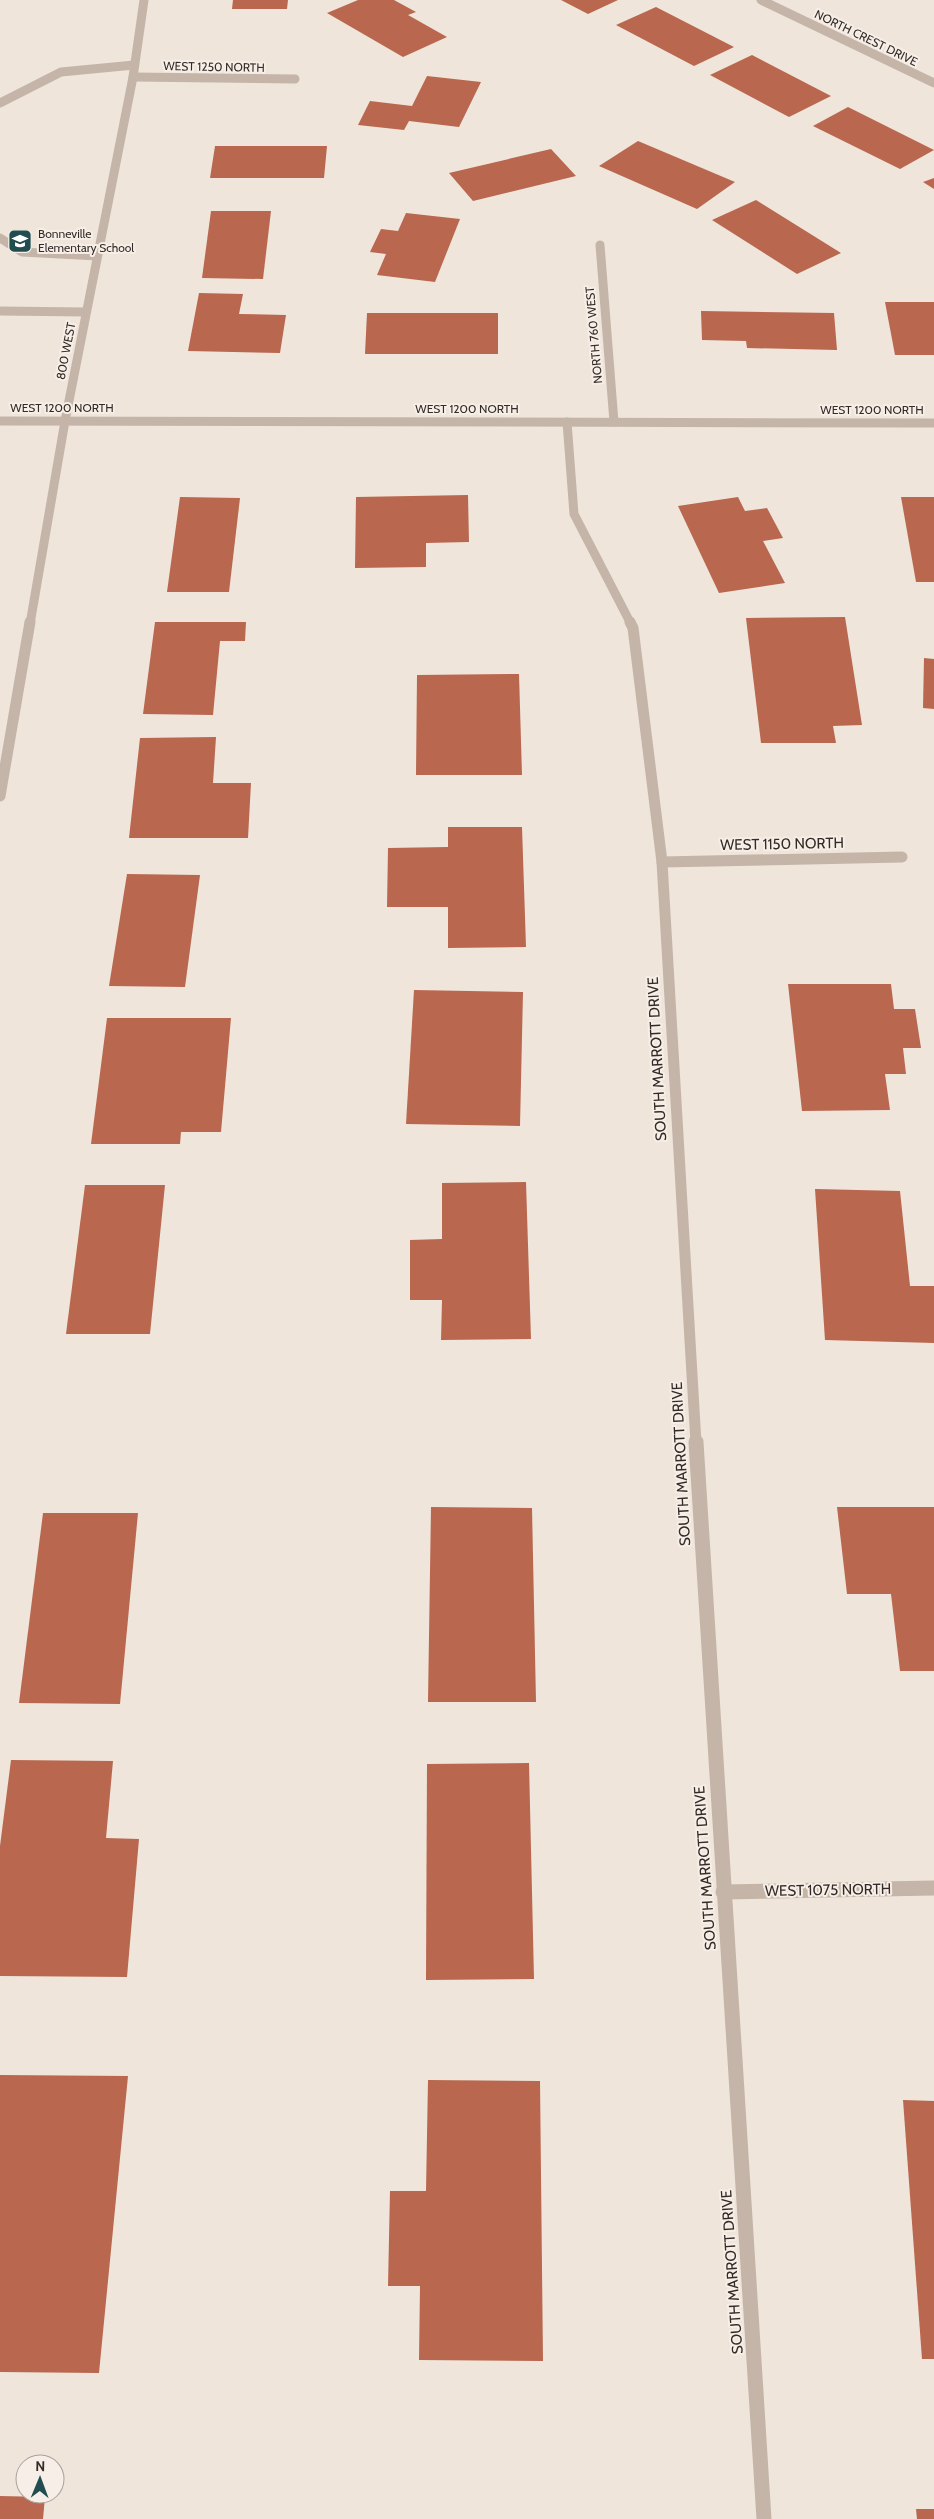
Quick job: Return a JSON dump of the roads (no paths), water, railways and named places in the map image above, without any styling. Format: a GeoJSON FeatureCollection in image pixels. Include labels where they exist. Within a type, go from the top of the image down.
{"type":"FeatureCollection","features":[{"type":"Feature","properties":{"kind":"street","name":"800 WEST"},"geometry":{"type":"LineString","coordinates":[[0,796],[65,421],[133,77],[144,0]]}},
{"type":"Feature","properties":{"kind":"street","name":"NORTH CREST DRIVE"},"geometry":{"type":"LineString","coordinates":[[761,0],[934,83]]}},
{"type":"Feature","properties":{"kind":"street"},"geometry":{"type":"LineString","coordinates":[[0,103],[61,72],[134,65]]}},
{"type":"Feature","properties":{"kind":"street","name":"WEST 1250 NORTH"},"geometry":{"type":"LineString","coordinates":[[133,77],[295,79]]}},
{"type":"Feature","properties":{"kind":"street"},"geometry":{"type":"LineString","coordinates":[[0,238],[22,252],[97,256]]}},
{"type":"Feature","properties":{"kind":"street","name":"NORTH 760 WEST"},"geometry":{"type":"LineString","coordinates":[[600,245],[614,422]]}},
{"type":"Feature","properties":{"kind":"street"},"geometry":{"type":"LineString","coordinates":[[0,311],[86,312]]}},
{"type":"Feature","properties":{"kind":"street","name":"WEST 1200 NORTH"},"geometry":{"type":"LineString","coordinates":[[0,420],[934,423]]}},
{"type":"Feature","properties":{"kind":"street","name":"SOUTH MARROTT DRIVE"},"geometry":{"type":"LineString","coordinates":[[566,422],[574,514],[633,628],[662,862],[723,1892],[764,2519]]}},
{"type":"Feature","properties":{"kind":"street","name":"WEST 1150 NORTH"},"geometry":{"type":"LineString","coordinates":[[662,862],[902,857]]}},
{"type":"Feature","properties":{"kind":"street","name":"WEST 1075 NORTH"},"geometry":{"type":"LineString","coordinates":[[723,1892],[934,1888]]}},
{"type":"Feature","properties":{"kind":"place","name":"Bonneville Elementary School"},"geometry":{"type":"Point","coordinates":[20,241]}}]}
